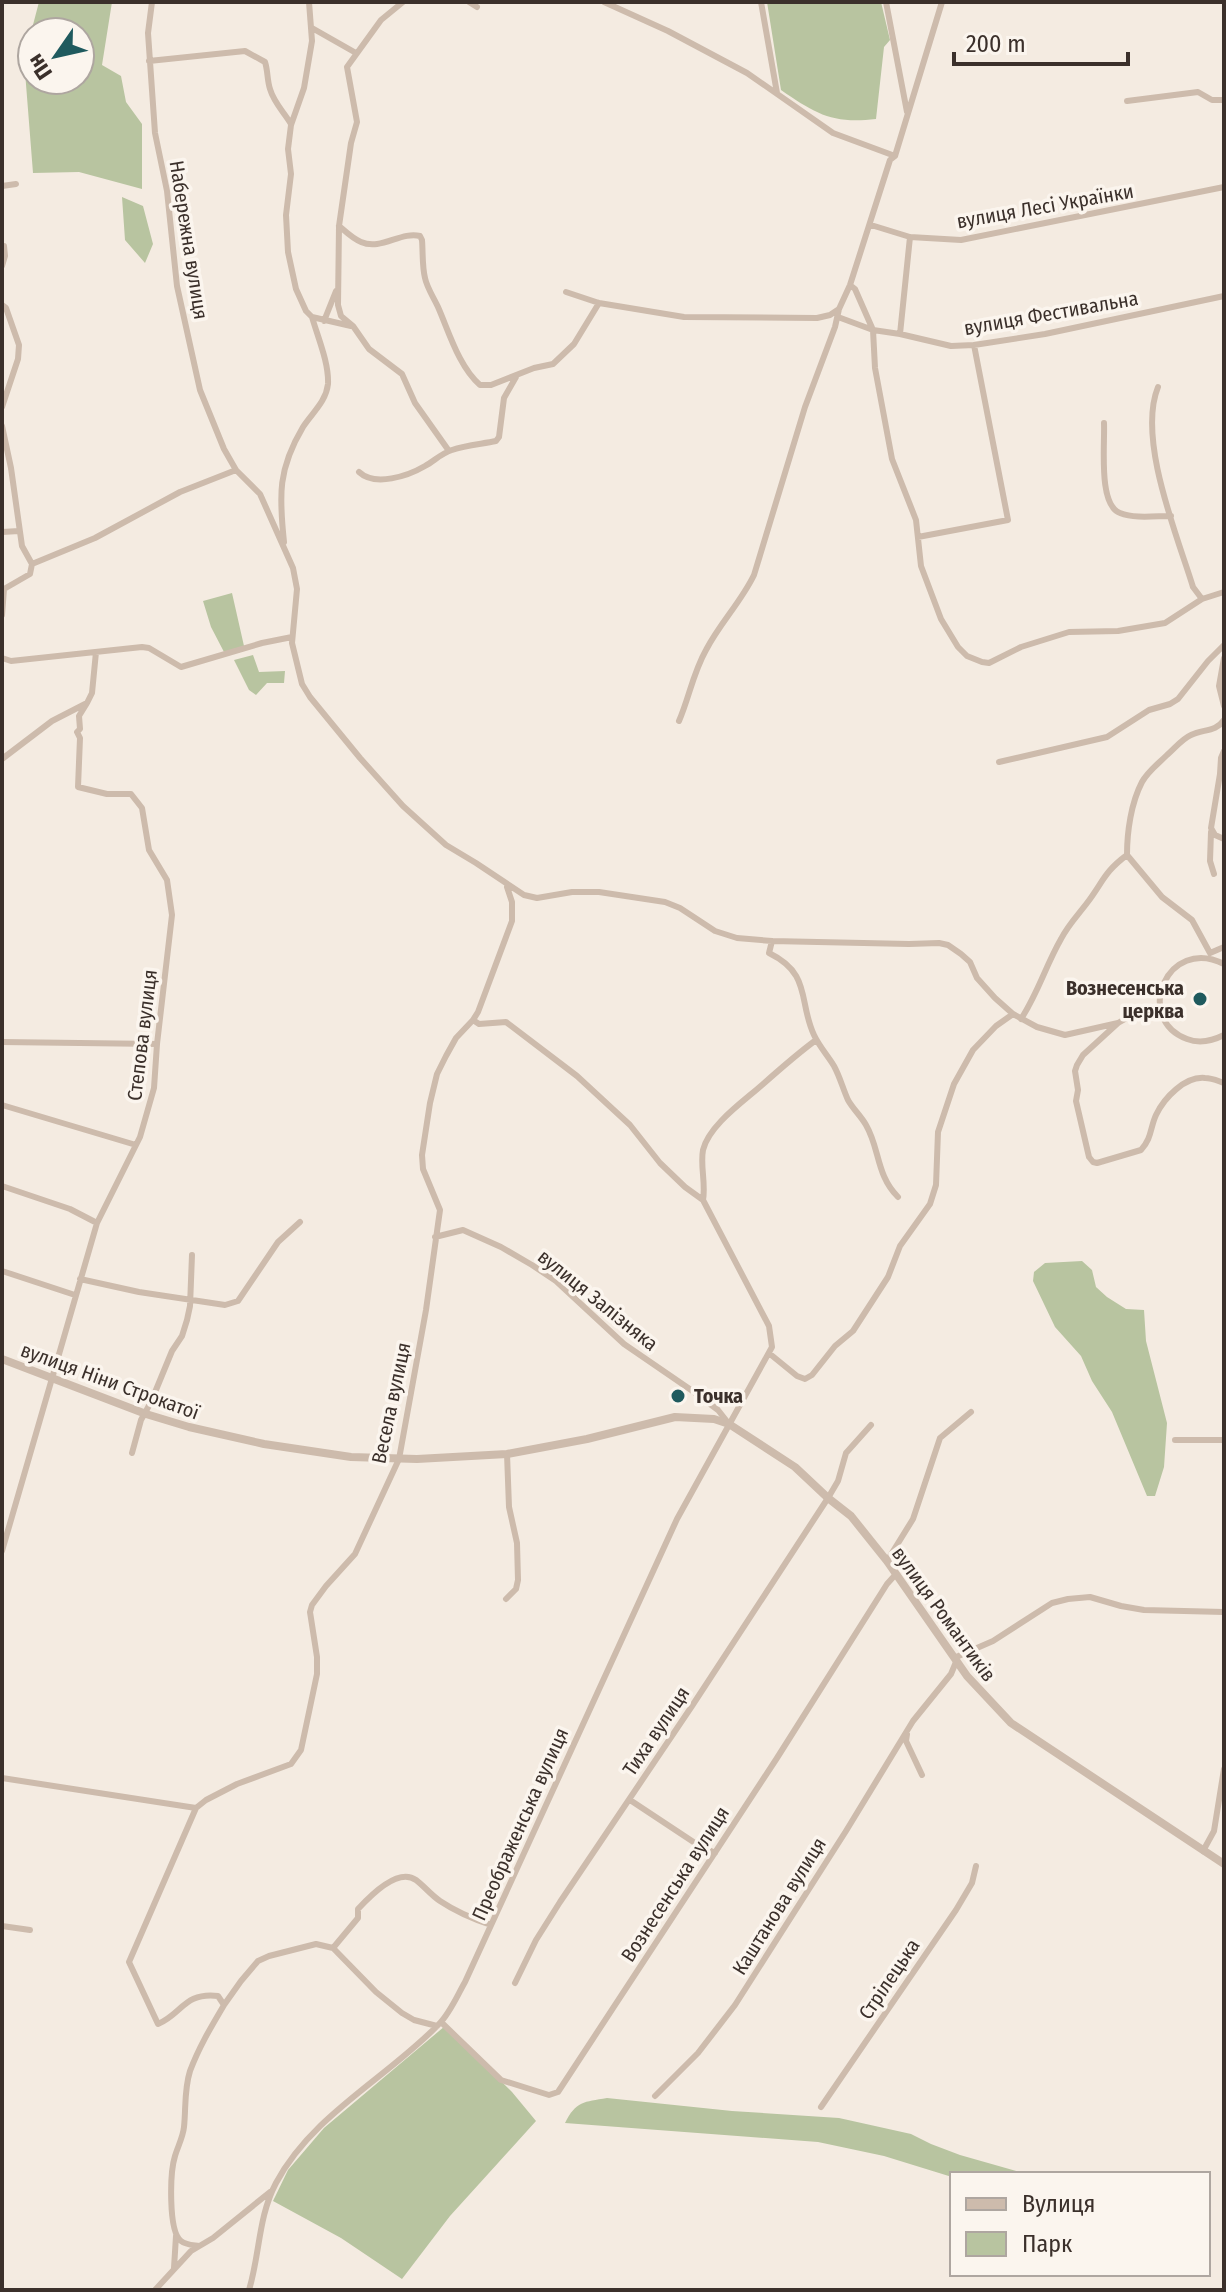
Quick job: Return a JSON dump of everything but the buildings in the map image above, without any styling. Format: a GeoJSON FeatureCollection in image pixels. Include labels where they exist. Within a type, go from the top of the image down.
{"type":"FeatureCollection","features":[{"type":"Feature","properties":{"kind":"street","name":"Набережна вулиця"},"geometry":{"type":"LineString","coordinates":[[152,2],[148,33],[155,133],[166,187],[177,286],[202,397],[236,470],[260,494],[293,568],[297,589],[292,637],[294,658],[302,684],[360,758],[403,806],[436,837],[524,895]]}},
{"type":"Feature","properties":{"kind":"street"},"geometry":{"type":"LineString","coordinates":[[283,545],[280,496],[284,469],[293,445],[305,423],[323,401],[328,386],[312,317],[300,301],[296,289],[286,234],[291,125],[301,99],[312,41],[309,2]]}},
{"type":"Feature","properties":{"kind":"street"},"geometry":{"type":"LineString","coordinates":[[403,2],[381,20],[347,67],[357,122],[339,226],[338,305],[341,316],[353,326],[369,349],[402,374],[415,403],[449,451]]}},
{"type":"Feature","properties":{"kind":"street"},"geometry":{"type":"LineString","coordinates":[[469,2],[477,7]]}},
{"type":"Feature","properties":{"kind":"street"},"geometry":{"type":"LineString","coordinates":[[604,2],[668,31],[747,73],[833,133],[895,156]]}},
{"type":"Feature","properties":{"kind":"street"},"geometry":{"type":"LineString","coordinates":[[761,2],[777,93]]}},
{"type":"Feature","properties":{"kind":"street"},"geometry":{"type":"LineString","coordinates":[[886,2],[908,114]]}},
{"type":"Feature","properties":{"kind":"street"},"geometry":{"type":"LineString","coordinates":[[679,721],[705,650],[754,575],[805,407],[871,225],[890,160],[895,156],[942,2]]}},
{"type":"Feature","properties":{"kind":"street"},"geometry":{"type":"LineString","coordinates":[[312,28],[356,53]]}},
{"type":"Feature","properties":{"kind":"street"},"geometry":{"type":"LineString","coordinates":[[149,61],[245,51],[265,62],[269,88],[291,125]]}},
{"type":"Feature","properties":{"kind":"street"},"geometry":{"type":"LineString","coordinates":[[1127,101],[1198,92],[1212,100],[1224,100]]}},
{"type":"Feature","properties":{"kind":"street"},"geometry":{"type":"LineString","coordinates":[[281,108],[301,99]]}},
{"type":"Feature","properties":{"kind":"street"},"geometry":{"type":"LineString","coordinates":[[2,186],[16,184]]}},
{"type":"Feature","properties":{"kind":"street","name":"вулиця Лесі Українки"},"geometry":{"type":"LineString","coordinates":[[871,225],[910,237],[961,240],[1224,187]]}},
{"type":"Feature","properties":{"kind":"street"},"geometry":{"type":"LineString","coordinates":[[339,226],[359,242],[371,245],[412,235],[420,236],[424,276],[441,313],[447,335],[472,378],[480,385],[553,364],[564,355],[599,303]]}},
{"type":"Feature","properties":{"kind":"street"},"geometry":{"type":"LineString","coordinates":[[900,334],[910,237]]}},
{"type":"Feature","properties":{"kind":"street"},"geometry":{"type":"LineString","coordinates":[[2,266],[4,246]]}},
{"type":"Feature","properties":{"kind":"street"},"geometry":{"type":"LineString","coordinates":[[324,321],[339,285]]}},
{"type":"Feature","properties":{"kind":"street"},"geometry":{"type":"LineString","coordinates":[[850,285],[855,289],[873,330],[875,368],[892,459],[913,511],[921,566],[941,619],[967,656],[989,663],[1021,647],[1069,632],[1118,631],[1165,623],[1202,599],[1224,592]]}},
{"type":"Feature","properties":{"kind":"street"},"geometry":{"type":"LineString","coordinates":[[566,292],[599,303],[684,317],[817,318],[838,313]]}},
{"type":"Feature","properties":{"kind":"street","name":"вулиця Фестивальна"},"geometry":{"type":"LineString","coordinates":[[838,313],[873,330],[951,346],[974,345],[1045,334],[1224,296]]}},
{"type":"Feature","properties":{"kind":"street"},"geometry":{"type":"LineString","coordinates":[[2,305],[6,308],[19,345],[18,359],[2,407]]}},
{"type":"Feature","properties":{"kind":"street"},"geometry":{"type":"LineString","coordinates":[[312,317],[353,326]]}},
{"type":"Feature","properties":{"kind":"street"},"geometry":{"type":"LineString","coordinates":[[918,537],[1008,520],[974,345]]}},
{"type":"Feature","properties":{"kind":"street"},"geometry":{"type":"LineString","coordinates":[[359,472],[373,480],[404,475],[449,451],[496,441],[504,398],[518,375]]}},
{"type":"Feature","properties":{"kind":"street"},"geometry":{"type":"LineString","coordinates":[[1158,387],[1153,421],[1156,469],[1193,587],[1202,599]]}},
{"type":"Feature","properties":{"kind":"street"},"geometry":{"type":"LineString","coordinates":[[1104,423],[1106,494],[1113,509],[1135,516],[1171,516]]}},
{"type":"Feature","properties":{"kind":"street"},"geometry":{"type":"LineString","coordinates":[[2,426],[22,546],[32,564],[30,574],[4,589],[2,615]]}},
{"type":"Feature","properties":{"kind":"street"},"geometry":{"type":"LineString","coordinates":[[32,564],[95,538],[180,492],[236,470]]}},
{"type":"Feature","properties":{"kind":"street"},"geometry":{"type":"LineString","coordinates":[[2,532],[19,531]]}},
{"type":"Feature","properties":{"kind":"street"},"geometry":{"type":"LineString","coordinates":[[2,658],[11,661],[142,647],[181,667],[292,637]]}},
{"type":"Feature","properties":{"kind":"street"},"geometry":{"type":"LineString","coordinates":[[999,762],[1107,737],[1149,710],[1178,699],[1224,645]]}},
{"type":"Feature","properties":{"kind":"street"},"geometry":{"type":"LineString","coordinates":[[2,759],[52,721],[87,703],[92,693],[96,652]]}},
{"type":"Feature","properties":{"kind":"street"},"geometry":{"type":"LineString","coordinates":[[1224,658],[1219,686],[1224,706]]}},
{"type":"Feature","properties":{"kind":"street","name":"Степова вулиця"},"geometry":{"type":"LineString","coordinates":[[2,1551],[97,1223],[136,1145],[154,1088],[172,915],[167,880],[149,850],[142,808],[135,798],[131,794],[107,794],[78,787],[80,738],[77,732],[80,729],[79,716],[87,703]]}},
{"type":"Feature","properties":{"kind":"street"},"geometry":{"type":"LineString","coordinates":[[1210,953],[1192,920],[1162,897],[1127,855],[1127,836],[1142,782],[1150,771],[1187,737],[1221,725],[1224,720]]}},
{"type":"Feature","properties":{"kind":"street"},"geometry":{"type":"LineString","coordinates":[[1214,874],[1210,861],[1211,828],[1224,751]]}},
{"type":"Feature","properties":{"kind":"street"},"geometry":{"type":"LineString","coordinates":[[1211,828],[1215,835],[1224,839]]}},
{"type":"Feature","properties":{"kind":"street"},"geometry":{"type":"LineString","coordinates":[[1021,1019],[1076,915],[1111,866],[1127,855]]}},
{"type":"Feature","properties":{"kind":"street","name":"Весела вулиця"},"geometry":{"type":"LineString","coordinates":[[196,1808],[221,1792],[291,1764],[297,1758],[317,1674],[310,1612],[312,1605],[355,1554],[399,1459],[426,1310],[440,1210],[426,1178],[422,1155],[430,1103],[437,1074],[446,1056],[456,1038],[478,1012],[512,921],[512,902],[506,884]]}},
{"type":"Feature","properties":{"kind":"street"},"geometry":{"type":"LineString","coordinates":[[512,902],[524,895],[537,898],[572,892],[599,892],[665,902],[725,936],[772,941],[939,943],[948,945],[970,962],[977,978],[1013,1014],[1050,1032],[1065,1035],[1082,1033],[1118,1023]]}},
{"type":"Feature","properties":{"kind":"street"},"geometry":{"type":"LineString","coordinates":[[772,941],[769,953],[788,965],[801,987],[816,1040],[836,1069],[848,1100],[866,1126],[881,1172],[898,1197]]}},
{"type":"Feature","properties":{"kind":"street"},"geometry":{"type":"LineString","coordinates":[[1224,947],[1177,966],[1166,977],[1160,995],[1161,1011],[1171,1029],[1188,1039],[1207,1041],[1224,1035]]}},
{"type":"Feature","properties":{"kind":"street"},"geometry":{"type":"LineString","coordinates":[[1195,958],[1224,964]]}},
{"type":"Feature","properties":{"kind":"street"},"geometry":{"type":"LineString","coordinates":[[1161,1011],[1139,1011],[1118,1023],[1083,1055],[1075,1071],[1076,1101],[1089,1157],[1093,1162],[1141,1150],[1151,1135],[1155,1116],[1166,1100],[1186,1082],[1207,1077],[1224,1083]]}},
{"type":"Feature","properties":{"kind":"street"},"geometry":{"type":"LineString","coordinates":[[473,1020],[479,1024],[506,1022],[577,1076],[630,1125],[685,1187],[703,1200],[769,1326],[772,1338],[770,1354],[805,1379],[853,1331],[888,1277],[900,1246],[930,1204],[936,1185],[938,1132],[954,1084],[973,1050],[996,1026],[1013,1014]]}},
{"type":"Feature","properties":{"kind":"street"},"geometry":{"type":"LineString","coordinates":[[703,1200],[706,1187],[702,1155],[704,1146],[719,1123],[746,1096],[816,1040]]}},
{"type":"Feature","properties":{"kind":"street"},"geometry":{"type":"LineString","coordinates":[[2,1042],[157,1044]]}},
{"type":"Feature","properties":{"kind":"street"},"geometry":{"type":"LineString","coordinates":[[2,1105],[136,1145]]}},
{"type":"Feature","properties":{"kind":"street"},"geometry":{"type":"LineString","coordinates":[[2,1186],[70,1209],[97,1223]]}},
{"type":"Feature","properties":{"kind":"street"},"geometry":{"type":"LineString","coordinates":[[80,1279],[225,1305],[238,1301],[278,1242],[300,1222]]}},
{"type":"Feature","properties":{"kind":"street","name":"вулиця Залізняка"},"geometry":{"type":"LineString","coordinates":[[435,1237],[463,1230],[532,1265],[573,1296],[624,1344],[718,1410],[729,1424]]}},
{"type":"Feature","properties":{"kind":"street"},"geometry":{"type":"LineString","coordinates":[[132,1453],[141,1420],[172,1351],[182,1336],[191,1300],[192,1255]]}},
{"type":"Feature","properties":{"kind":"street"},"geometry":{"type":"LineString","coordinates":[[2,1271],[75,1295]]}},
{"type":"Feature","properties":{"kind":"street","name":"Преображенська вулиця"},"geometry":{"type":"LineString","coordinates":[[249,2290],[254,2277],[264,2210],[290,2160],[331,2117],[439,2024],[471,1971],[677,1519],[770,1354]]}},
{"type":"Feature","properties":{"kind":"street","name":"вулиця Ніни Строкатої"},"geometry":{"type":"LineString","coordinates":[[2,1359],[146,1414],[218,1435],[351,1457],[399,1459],[507,1454],[587,1439],[675,1417],[714,1419],[729,1424]]}},
{"type":"Feature","properties":{"kind":"street"},"geometry":{"type":"LineString","coordinates":[[887,1561],[913,1519],[940,1438],[971,1412]]}},
{"type":"Feature","properties":{"kind":"street","name":"вулиця Романтиків"},"geometry":{"type":"LineString","coordinates":[[729,1424],[795,1467],[851,1516],[887,1561],[955,1660],[982,1694],[1011,1723],[1224,1864]]}},
{"type":"Feature","properties":{"kind":"street","name":"Тиха вулиця"},"geometry":{"type":"LineString","coordinates":[[515,1983],[536,1940],[828,1498],[838,1481],[846,1453],[871,1425]]}},
{"type":"Feature","properties":{"kind":"street"},"geometry":{"type":"LineString","coordinates":[[1175,1440],[1224,1440]]}},
{"type":"Feature","properties":{"kind":"street"},"geometry":{"type":"LineString","coordinates":[[506,1599],[516,1589],[518,1580],[517,1543],[509,1507],[507,1454]]}},
{"type":"Feature","properties":{"kind":"street","name":"Вознесенська вулиця"},"geometry":{"type":"LineString","coordinates":[[439,2024],[501,2080],[549,2095],[558,2092],[896,1574]]}},
{"type":"Feature","properties":{"kind":"street"},"geometry":{"type":"LineString","coordinates":[[955,1660],[993,1641],[1052,1603],[1068,1599],[1090,1597],[1144,1610],[1224,1612]]}},
{"type":"Feature","properties":{"kind":"street","name":"Каштанова вулиця"},"geometry":{"type":"LineString","coordinates":[[655,2096],[698,2053],[735,2005],[913,1721],[951,1674],[955,1660]]}},
{"type":"Feature","properties":{"kind":"street"},"geometry":{"type":"LineString","coordinates":[[907,1731],[906,1741],[922,1775]]}},
{"type":"Feature","properties":{"kind":"street"},"geometry":{"type":"LineString","coordinates":[[1203,1851],[1214,1831],[1224,1769]]}},
{"type":"Feature","properties":{"kind":"street"},"geometry":{"type":"LineString","coordinates":[[2,1778],[196,1808],[129,1962],[158,2024],[195,1998],[218,1996],[224,2005]]}},
{"type":"Feature","properties":{"kind":"street"},"geometry":{"type":"LineString","coordinates":[[630,1800],[715,1853]]}},
{"type":"Feature","properties":{"kind":"street","name":"Стрілецька"},"geometry":{"type":"LineString","coordinates":[[821,2107],[956,1910],[972,1883],[976,1866]]}},
{"type":"Feature","properties":{"kind":"street"},"geometry":{"type":"LineString","coordinates":[[333,1948],[358,1918],[358,1909],[364,1902],[379,1888],[401,1878],[416,1880],[438,1900],[491,1925]]}},
{"type":"Feature","properties":{"kind":"street"},"geometry":{"type":"LineString","coordinates":[[2,1926],[30,1930]]}},
{"type":"Feature","properties":{"kind":"street"},"geometry":{"type":"LineString","coordinates":[[199,2246],[180,2240],[173,2223],[173,2168],[184,2127],[189,2075],[200,2047],[224,2005],[258,1961],[303,1946],[316,1944],[333,1948],[376,1992],[402,2013],[414,2020],[439,2024]]}},
{"type":"Feature","properties":{"kind":"street","name":"Преображенська вулиця"},"geometry":{"type":"LineString","coordinates":[[155,2290],[184,2257],[213,2238],[273,2189]]}},
{"type":"Feature","properties":{"kind":"street"},"geometry":{"type":"LineString","coordinates":[[174,2268],[176,2234]]}},
{"type":"Feature","properties":{"kind":"green space"},"geometry":{"type":"Polygon","coordinates":[[[39,2],[112,2],[102,65],[121,76],[126,102],[142,124],[142,189],[79,172],[33,173],[27,96],[96,96],[96,16],[35,16],[39,2]]]}},
{"type":"Feature","properties":{"kind":"green space"},"geometry":{"type":"Polygon","coordinates":[[[767,2],[881,2],[890,40],[884,47],[876,119],[848,120],[825,115],[781,90],[767,2]]]}},
{"type":"Feature","properties":{"kind":"green space"},"geometry":{"type":"Polygon","coordinates":[[[122,197],[143,206],[153,244],[145,263],[125,240],[122,197]]]}},
{"type":"Feature","properties":{"kind":"green space"},"geometry":{"type":"Polygon","coordinates":[[[232,593],[244,646],[224,652],[211,627],[203,601],[232,593]]]}},
{"type":"Feature","properties":{"kind":"green space"},"geometry":{"type":"Polygon","coordinates":[[[253,655],[259,672],[285,671],[284,683],[267,683],[256,695],[249,690],[234,660],[253,655]]]}},
{"type":"Feature","properties":{"kind":"green space"},"geometry":{"type":"Polygon","coordinates":[[[1082,1261],[1092,1270],[1096,1287],[1107,1297],[1126,1309],[1144,1310],[1146,1341],[1167,1423],[1164,1467],[1155,1496],[1147,1496],[1112,1412],[1092,1381],[1081,1356],[1055,1327],[1033,1281],[1034,1272],[1045,1263],[1082,1261]]]}},
{"type":"Feature","properties":{"kind":"green space"},"geometry":{"type":"Polygon","coordinates":[[[445,2026],[512,2092],[536,2121],[450,2216],[402,2279],[341,2238],[273,2201],[288,2170],[324,2128],[445,2026]]]}},
{"type":"Feature","properties":{"kind":"green space"},"geometry":{"type":"Polygon","coordinates":[[[607,2098],[839,2118],[911,2134],[960,2155],[1020,2172],[950,2172],[950,2176],[884,2156],[818,2142],[565,2123],[573,2110],[592,2100],[607,2098]]]}},
{"type":"Feature","properties":{"kind":"place","name":"Вознесенська церква"},"geometry":{"type":"Point","coordinates":[1200,999]}},
{"type":"Feature","properties":{"kind":"place","name":"Точка"},"geometry":{"type":"Point","coordinates":[678,1396]}}]}
